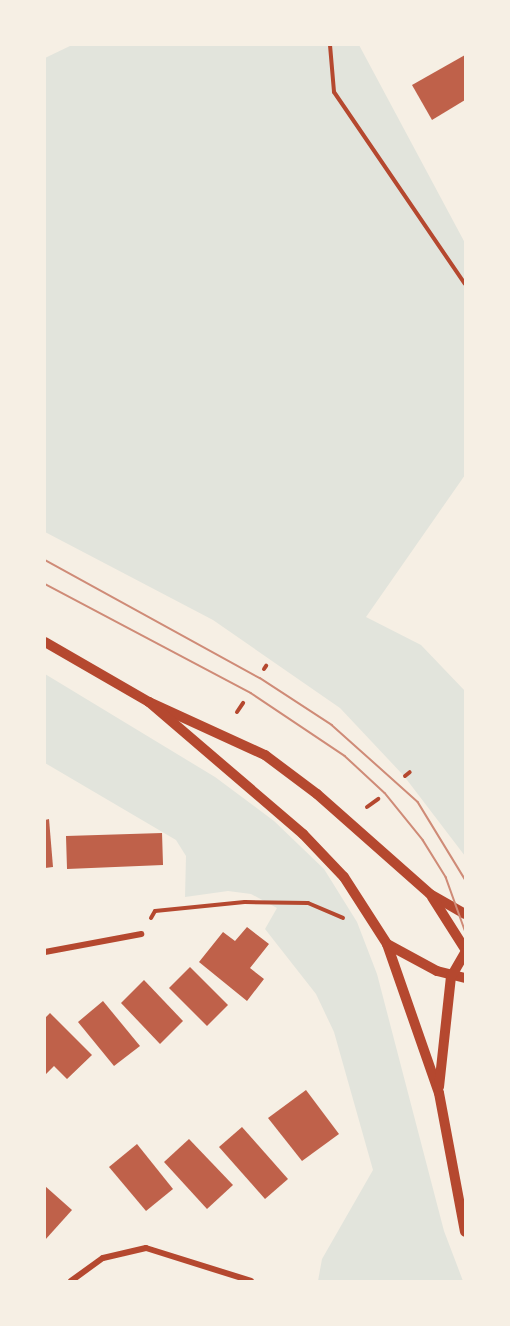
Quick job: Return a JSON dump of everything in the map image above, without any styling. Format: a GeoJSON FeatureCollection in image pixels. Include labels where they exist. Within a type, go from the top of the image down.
{"type":"FeatureCollection","features":[{"type":"Feature","properties":{"kind":"street"},"geometry":{"type":"LineString","coordinates":[[45,642],[149,702],[265,755],[317,794],[361,837],[430,894],[465,914]]}},
{"type":"Feature","properties":{"kind":"street"},"geometry":{"type":"LineString","coordinates":[[149,702],[303,834],[344,877],[387,944],[439,1093],[465,1232]]}},
{"type":"Feature","properties":{"kind":"street"},"geometry":{"type":"LineString","coordinates":[[430,894],[465,951],[451,977],[439,1093]]}},
{"type":"Feature","properties":{"kind":"street"},"geometry":{"type":"LineString","coordinates":[[45,952],[141,934]]}},
{"type":"Feature","properties":{"kind":"street"},"geometry":{"type":"LineString","coordinates":[[387,944],[451,977],[465,978]]}},
{"type":"Feature","properties":{"kind":"street"},"geometry":{"type":"LineString","coordinates":[[70,1281],[103,1258],[146,1248],[251,1281]]}},
{"type":"Feature","properties":{"kind":"path"},"geometry":{"type":"LineString","coordinates":[[330,45],[334,92],[465,284]]}},
{"type":"Feature","properties":{"kind":"path"},"geometry":{"type":"LineString","coordinates":[[237,712],[243,703]]}},
{"type":"Feature","properties":{"kind":"path"},"geometry":{"type":"LineString","coordinates":[[405,776],[410,772]]}},
{"type":"Feature","properties":{"kind":"path"},"geometry":{"type":"LineString","coordinates":[[367,807],[378,799]]}},
{"type":"Feature","properties":{"kind":"path"},"geometry":{"type":"LineString","coordinates":[[141,934],[155,911],[245,902],[308,903],[343,918],[351,914]]}},
{"type":"Feature","properties":{"kind":"shaded area"},"geometry":{"type":"Polygon","coordinates":[[[72,45],[359,45],[465,243],[465,475],[366,617],[421,645],[465,691],[465,856],[404,776],[340,708],[213,620],[45,532],[45,58],[72,45]]]}},
{"type":"Feature","properties":{"kind":"shaded area"},"geometry":{"type":"Polygon","coordinates":[[[45,674],[215,777],[274,821],[324,869],[357,922],[377,974],[444,1231],[463,1281],[318,1281],[322,1259],[373,1170],[334,1032],[316,994],[265,929],[277,908],[251,894],[228,891],[185,897],[186,856],[176,840],[45,763],[45,674]]]}},
{"type":"Feature","properties":{"kind":"building"},"geometry":{"type":"Polygon","coordinates":[[[465,55],[465,100],[432,120],[412,85],[465,55]]]}},
{"type":"Feature","properties":{"kind":"building"},"geometry":{"type":"Polygon","coordinates":[[[49,819],[53,867],[45,868],[45,820],[49,819]]]}},
{"type":"Feature","properties":{"kind":"building"},"geometry":{"type":"Polygon","coordinates":[[[162,833],[163,865],[67,869],[66,836],[162,833]]]}},
{"type":"Feature","properties":{"kind":"building"},"geometry":{"type":"Polygon","coordinates":[[[247,927],[269,944],[250,968],[264,979],[247,1001],[199,962],[223,932],[235,941],[247,927]]]}},
{"type":"Feature","properties":{"kind":"building"},"geometry":{"type":"Polygon","coordinates":[[[190,967],[228,1005],[207,1026],[169,988],[190,967]]]}},
{"type":"Feature","properties":{"kind":"building"},"geometry":{"type":"Polygon","coordinates":[[[144,980],[183,1021],[160,1044],[121,1003],[144,980]]]}},
{"type":"Feature","properties":{"kind":"building"},"geometry":{"type":"Polygon","coordinates":[[[103,1001],[140,1046],[114,1066],[78,1022],[103,1001]]]}},
{"type":"Feature","properties":{"kind":"building"},"geometry":{"type":"Polygon","coordinates":[[[50,1013],[92,1055],[67,1079],[54,1066],[45,1075],[45,1018],[50,1013]]]}},
{"type":"Feature","properties":{"kind":"building"},"geometry":{"type":"Polygon","coordinates":[[[306,1090],[339,1134],[302,1161],[268,1118],[306,1090]]]}},
{"type":"Feature","properties":{"kind":"building"},"geometry":{"type":"Polygon","coordinates":[[[242,1127],[288,1179],[265,1199],[219,1147],[242,1127]]]}},
{"type":"Feature","properties":{"kind":"building"},"geometry":{"type":"Polygon","coordinates":[[[189,1139],[233,1185],[207,1209],[164,1162],[189,1139]]]}},
{"type":"Feature","properties":{"kind":"building"},"geometry":{"type":"Polygon","coordinates":[[[137,1144],[173,1189],[146,1211],[109,1167],[137,1144]]]}},
{"type":"Feature","properties":{"kind":"building"},"geometry":{"type":"Polygon","coordinates":[[[45,1186],[72,1210],[45,1240],[45,1186]]]}},
{"type":"Feature","properties":{"kind":"tram line"},"geometry":{"type":"LineString","coordinates":[[45,560],[260,678],[332,725],[418,802],[465,879]]}},
{"type":"Feature","properties":{"kind":"tram line"},"geometry":{"type":"LineString","coordinates":[[45,584],[251,693],[345,756],[385,793],[423,840],[446,877],[465,930]]}}]}
